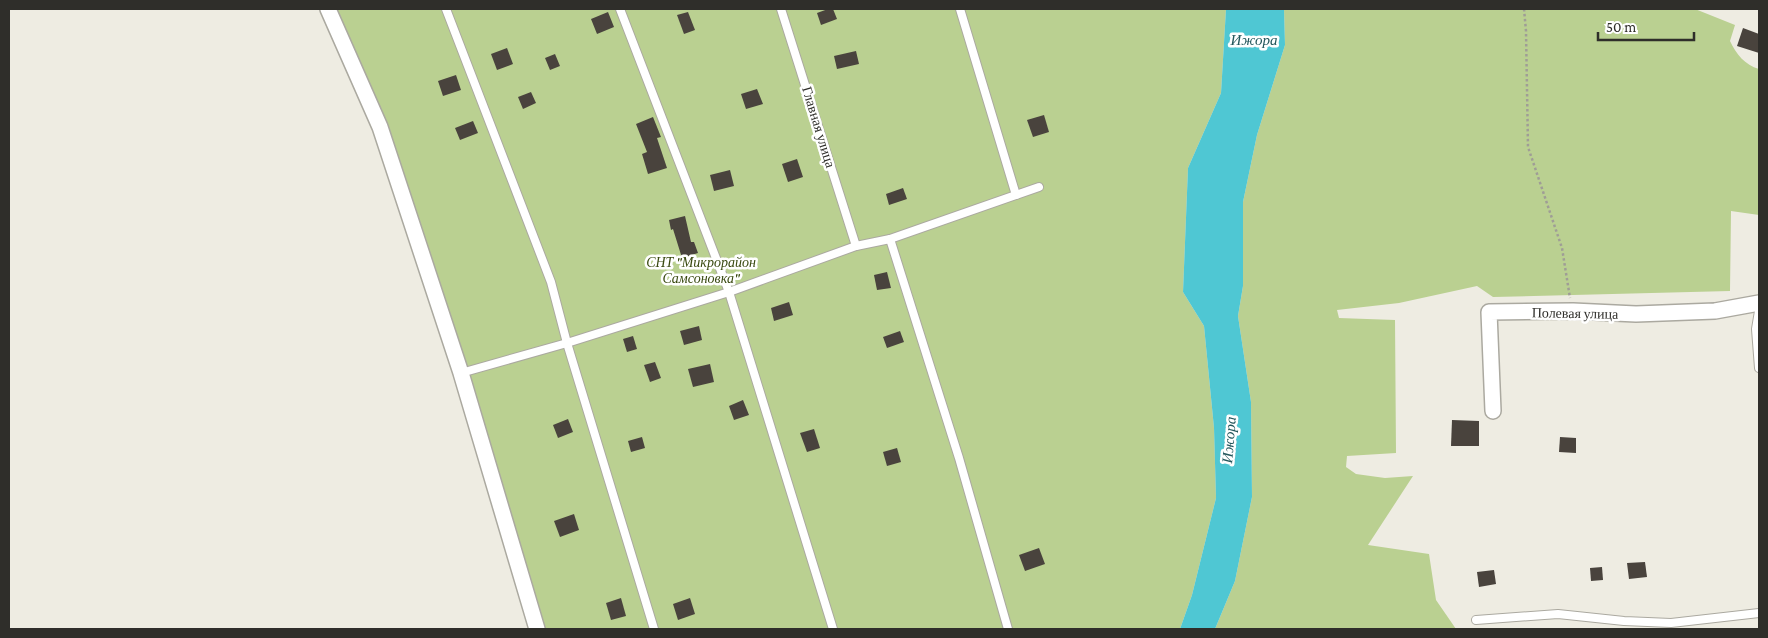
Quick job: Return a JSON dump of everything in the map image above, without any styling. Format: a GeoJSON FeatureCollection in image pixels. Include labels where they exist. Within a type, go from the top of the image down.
{"type":"FeatureCollection","features":[{"type":"Feature","properties":{"kind":"street"},"geometry":{"type":"LineString","coordinates":[[328,9],[380,126],[461,373],[537,629]]}},
{"type":"Feature","properties":{"kind":"street","name":"Полевая улица"},"geometry":{"type":"LineString","coordinates":[[1493,411],[1489,312],[1573,311],[1636,314],[1715,311],[1759,303]]}},
{"type":"Feature","properties":{"kind":"lane"},"geometry":{"type":"LineString","coordinates":[[446,9],[551,282],[567,342],[654,629]]}},
{"type":"Feature","properties":{"kind":"lane"},"geometry":{"type":"LineString","coordinates":[[620,9],[729,292],[832,629]]}},
{"type":"Feature","properties":{"kind":"lane","name":"Главная улица"},"geometry":{"type":"LineString","coordinates":[[781,9],[856,246]]}},
{"type":"Feature","properties":{"kind":"lane"},"geometry":{"type":"LineString","coordinates":[[960,9],[1016,195]]}},
{"type":"Feature","properties":{"kind":"lane"},"geometry":{"type":"LineString","coordinates":[[461,373],[729,292],[856,246],[890,239],[1039,187]]}},
{"type":"Feature","properties":{"kind":"lane"},"geometry":{"type":"LineString","coordinates":[[890,239],[958,458],[1008,629]]}},
{"type":"Feature","properties":{"kind":"lane"},"geometry":{"type":"LineString","coordinates":[[1759,311],[1756,329],[1759,368]]}},
{"type":"Feature","properties":{"kind":"lane"},"geometry":{"type":"LineString","coordinates":[[1476,620],[1558,614],[1624,621],[1671,623],[1759,613]]}},
{"type":"Feature","properties":{"kind":"path"},"geometry":{"type":"LineString","coordinates":[[1524,9],[1528,147],[1562,248],[1573,311]]}},
{"type":"Feature","properties":{"kind":"green space","name":"СНТ \"Микрорайон Самсоновка\""},"geometry":{"type":"Polygon","coordinates":[[[328,9],[1226,9],[1221,93],[1188,168],[1183,292],[1204,326],[1214,428],[1216,498],[1192,595],[1180,629],[537,629],[380,127],[328,9]]]}},
{"type":"Feature","properties":{"kind":"green space"},"geometry":{"type":"Polygon","coordinates":[[[1284,9],[1695,9],[1735,25],[1730,41],[1732,46],[1745,62],[1759,69],[1759,215],[1731,211],[1730,291],[1493,297],[1477,286],[1399,303],[1337,310],[1339,318],[1395,320],[1396,453],[1347,456],[1346,467],[1356,474],[1385,478],[1413,476],[1368,545],[1429,554],[1436,600],[1456,629],[1215,629],[1235,581],[1252,497],[1251,402],[1238,316],[1243,286],[1243,202],[1257,135],[1285,45],[1284,9]]]}},
{"type":"Feature","properties":{"kind":"water","name":"Ижора"},"geometry":{"type":"Polygon","coordinates":[[[1226,9],[1284,9],[1285,45],[1257,135],[1243,202],[1243,286],[1238,316],[1251,402],[1252,497],[1235,581],[1215,629],[1180,629],[1192,595],[1216,498],[1214,428],[1204,326],[1183,292],[1188,168],[1221,93],[1226,9]]]}},
{"type":"Feature","properties":{"kind":"building"},"geometry":{"type":"Polygon","coordinates":[[[833,9],[837,19],[821,25],[817,13],[833,9]]]}},
{"type":"Feature","properties":{"kind":"building"},"geometry":{"type":"Polygon","coordinates":[[[608,12],[614,27],[597,34],[591,19],[608,12]]]}},
{"type":"Feature","properties":{"kind":"building"},"geometry":{"type":"Polygon","coordinates":[[[688,12],[695,30],[684,34],[677,15],[688,12]]]}},
{"type":"Feature","properties":{"kind":"building"},"geometry":{"type":"Polygon","coordinates":[[[1743,28],[1759,34],[1759,53],[1737,46],[1743,28]]]}},
{"type":"Feature","properties":{"kind":"building"},"geometry":{"type":"Polygon","coordinates":[[[507,48],[513,64],[497,70],[491,54],[507,48]]]}},
{"type":"Feature","properties":{"kind":"building"},"geometry":{"type":"Polygon","coordinates":[[[856,51],[859,64],[837,69],[834,56],[856,51]]]}},
{"type":"Feature","properties":{"kind":"building"},"geometry":{"type":"Polygon","coordinates":[[[555,54],[560,66],[550,70],[545,58],[555,54]]]}},
{"type":"Feature","properties":{"kind":"building"},"geometry":{"type":"Polygon","coordinates":[[[456,75],[461,90],[443,96],[438,81],[456,75]]]}},
{"type":"Feature","properties":{"kind":"building"},"geometry":{"type":"Polygon","coordinates":[[[757,89],[763,104],[746,109],[741,94],[757,89]]]}},
{"type":"Feature","properties":{"kind":"building"},"geometry":{"type":"Polygon","coordinates":[[[531,92],[536,103],[523,109],[518,97],[531,92]]]}},
{"type":"Feature","properties":{"kind":"building"},"geometry":{"type":"Polygon","coordinates":[[[1044,115],[1049,132],[1033,137],[1027,120],[1044,115]]]}},
{"type":"Feature","properties":{"kind":"building"},"geometry":{"type":"Polygon","coordinates":[[[653,117],[661,137],[657,138],[667,168],[648,174],[642,154],[647,152],[636,124],[653,117]]]}},
{"type":"Feature","properties":{"kind":"building"},"geometry":{"type":"Polygon","coordinates":[[[473,121],[478,133],[460,140],[455,128],[473,121]]]}},
{"type":"Feature","properties":{"kind":"building"},"geometry":{"type":"Polygon","coordinates":[[[797,159],[803,177],[788,182],[782,164],[797,159]]]}},
{"type":"Feature","properties":{"kind":"building"},"geometry":{"type":"Polygon","coordinates":[[[730,170],[734,186],[714,191],[710,175],[730,170]]]}},
{"type":"Feature","properties":{"kind":"building"},"geometry":{"type":"Polygon","coordinates":[[[903,188],[907,199],[889,205],[886,194],[903,188]]]}},
{"type":"Feature","properties":{"kind":"building"},"geometry":{"type":"Polygon","coordinates":[[[685,216],[691,242],[694,242],[698,253],[682,258],[669,220],[685,216]]]}},
{"type":"Feature","properties":{"kind":"building"},"geometry":{"type":"Polygon","coordinates":[[[887,272],[891,288],[877,290],[874,275],[887,272]]]}},
{"type":"Feature","properties":{"kind":"building"},"geometry":{"type":"Polygon","coordinates":[[[789,302],[793,315],[774,321],[771,308],[789,302]]]}},
{"type":"Feature","properties":{"kind":"building"},"geometry":{"type":"Polygon","coordinates":[[[699,326],[702,340],[684,345],[680,331],[699,326]]]}},
{"type":"Feature","properties":{"kind":"building"},"geometry":{"type":"Polygon","coordinates":[[[900,331],[904,342],[887,348],[883,337],[900,331]]]}},
{"type":"Feature","properties":{"kind":"building"},"geometry":{"type":"Polygon","coordinates":[[[633,336],[637,349],[627,352],[623,339],[633,336]]]}},
{"type":"Feature","properties":{"kind":"building"},"geometry":{"type":"Polygon","coordinates":[[[655,362],[661,378],[650,382],[644,365],[655,362]]]}},
{"type":"Feature","properties":{"kind":"building"},"geometry":{"type":"Polygon","coordinates":[[[710,364],[714,382],[693,387],[688,369],[710,364]]]}},
{"type":"Feature","properties":{"kind":"building"},"geometry":{"type":"Polygon","coordinates":[[[743,400],[749,415],[734,420],[729,406],[743,400]]]}},
{"type":"Feature","properties":{"kind":"building"},"geometry":{"type":"Polygon","coordinates":[[[568,419],[573,432],[558,438],[553,425],[568,419]]]}},
{"type":"Feature","properties":{"kind":"building"},"geometry":{"type":"Polygon","coordinates":[[[1452,420],[1479,421],[1479,446],[1451,446],[1452,420]]]}},
{"type":"Feature","properties":{"kind":"building"},"geometry":{"type":"Polygon","coordinates":[[[814,429],[820,448],[807,452],[800,433],[814,429]]]}},
{"type":"Feature","properties":{"kind":"building"},"geometry":{"type":"Polygon","coordinates":[[[642,437],[645,448],[631,452],[628,441],[642,437]]]}},
{"type":"Feature","properties":{"kind":"building"},"geometry":{"type":"Polygon","coordinates":[[[1560,437],[1576,438],[1576,453],[1559,452],[1560,437]]]}},
{"type":"Feature","properties":{"kind":"building"},"geometry":{"type":"Polygon","coordinates":[[[897,448],[901,462],[887,466],[883,452],[897,448]]]}},
{"type":"Feature","properties":{"kind":"building"},"geometry":{"type":"Polygon","coordinates":[[[574,514],[579,530],[560,537],[554,521],[574,514]]]}},
{"type":"Feature","properties":{"kind":"building"},"geometry":{"type":"Polygon","coordinates":[[[1039,548],[1045,564],[1025,571],[1019,555],[1039,548]]]}},
{"type":"Feature","properties":{"kind":"building"},"geometry":{"type":"Polygon","coordinates":[[[1645,562],[1647,577],[1629,579],[1627,563],[1645,562]]]}},
{"type":"Feature","properties":{"kind":"building"},"geometry":{"type":"Polygon","coordinates":[[[1602,567],[1603,580],[1591,581],[1590,568],[1602,567]]]}},
{"type":"Feature","properties":{"kind":"building"},"geometry":{"type":"Polygon","coordinates":[[[1494,570],[1496,584],[1479,587],[1477,572],[1494,570]]]}},
{"type":"Feature","properties":{"kind":"building"},"geometry":{"type":"Polygon","coordinates":[[[621,598],[626,616],[611,620],[606,603],[621,598]]]}},
{"type":"Feature","properties":{"kind":"building"},"geometry":{"type":"Polygon","coordinates":[[[690,598],[695,614],[678,620],[673,604],[690,598]]]}}]}
